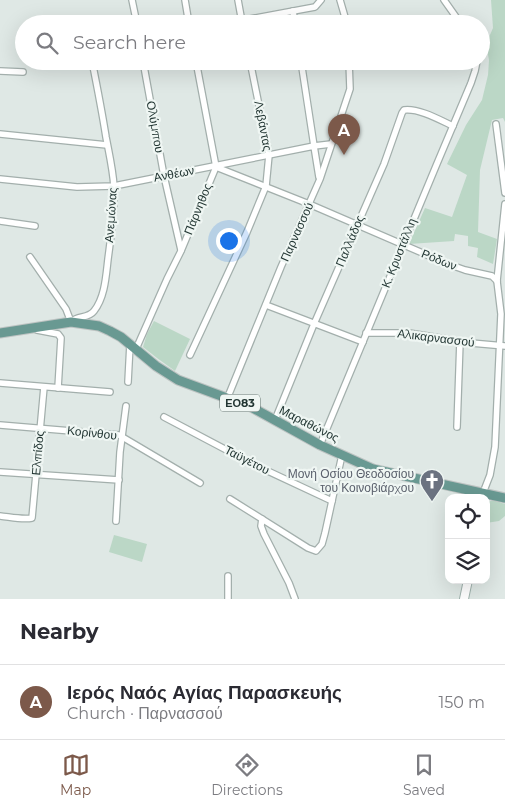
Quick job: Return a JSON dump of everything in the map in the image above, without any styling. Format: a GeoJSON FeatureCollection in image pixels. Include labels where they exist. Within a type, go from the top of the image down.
{"type":"FeatureCollection","features":[{"type":"Feature","properties":{"kind":"main road","name":"Μαραθώνος"},"geometry":{"type":"LineString","coordinates":[[0,332],[71,322],[99,326],[133,346],[172,377],[186,384],[251,407],[320,445],[373,470],[479,494]]}},
{"type":"Feature","properties":{"kind":"main road","name":"Μαραθώνος"},"geometry":{"type":"LineString","coordinates":[[490,496],[505,498]]}},
{"type":"Feature","properties":{"kind":"street"},"geometry":{"type":"LineString","coordinates":[[132,0],[134,15]]}},
{"type":"Feature","properties":{"kind":"street"},"geometry":{"type":"LineString","coordinates":[[185,0],[188,15]]}},
{"type":"Feature","properties":{"kind":"street"},"geometry":{"type":"LineString","coordinates":[[238,0],[241,15]]}},
{"type":"Feature","properties":{"kind":"street"},"geometry":{"type":"LineString","coordinates":[[274,15],[315,7],[320,0]]}},
{"type":"Feature","properties":{"kind":"street"},"geometry":{"type":"LineString","coordinates":[[340,0],[344,15]]}},
{"type":"Feature","properties":{"kind":"street"},"geometry":{"type":"LineString","coordinates":[[444,0],[455,15]]}},
{"type":"Feature","properties":{"kind":"street"},"geometry":{"type":"LineString","coordinates":[[293,11],[294,15]]}},
{"type":"Feature","properties":{"kind":"street","name":"Ανεμώνας"},"geometry":{"type":"LineString","coordinates":[[71,322],[76,318],[87,317],[92,314],[103,293],[110,237],[114,186],[94,70]]}},
{"type":"Feature","properties":{"kind":"street","name":"Ολύμπου"},"geometry":{"type":"LineString","coordinates":[[145,70],[164,176],[181,251]]}},
{"type":"Feature","properties":{"kind":"street"},"geometry":{"type":"LineString","coordinates":[[198,70],[216,167]]}},
{"type":"Feature","properties":{"kind":"street","name":"Λεβάντας"},"geometry":{"type":"LineString","coordinates":[[190,355],[266,186],[269,155],[252,70]]}},
{"type":"Feature","properties":{"kind":"street"},"geometry":{"type":"LineString","coordinates":[[302,70],[320,179]]}},
{"type":"Feature","properties":{"kind":"street","name":"Παρνασσού"},"geometry":{"type":"LineString","coordinates":[[227,399],[281,267],[320,179],[350,89],[349,70]]}},
{"type":"Feature","properties":{"kind":"street","name":"Κ. Κρυστάλλη"},"geometry":{"type":"LineString","coordinates":[[320,445],[475,70]]}},
{"type":"Feature","properties":{"kind":"street"},"geometry":{"type":"LineString","coordinates":[[0,71],[23,72]]}},
{"type":"Feature","properties":{"kind":"street","name":"Παλλάδος"},"geometry":{"type":"LineString","coordinates":[[275,420],[356,225],[384,164],[404,110],[410,109],[453,126]]}},
{"type":"Feature","properties":{"kind":"street"},"geometry":{"type":"LineString","coordinates":[[496,124],[505,192]]}},
{"type":"Feature","properties":{"kind":"street"},"geometry":{"type":"LineString","coordinates":[[0,134],[108,146]]}},
{"type":"Feature","properties":{"kind":"street","name":"Ανθέων"},"geometry":{"type":"LineString","coordinates":[[0,179],[77,186],[114,186],[332,144]]}},
{"type":"Feature","properties":{"kind":"street","name":"Ρόδων"},"geometry":{"type":"LineString","coordinates":[[216,167],[309,204],[438,260],[465,270],[491,276],[497,281]]}},
{"type":"Feature","properties":{"kind":"street","name":"Πάρνηθος"},"geometry":{"type":"LineString","coordinates":[[133,346],[181,251],[216,167]]}},
{"type":"Feature","properties":{"kind":"street"},"geometry":{"type":"LineString","coordinates":[[483,494],[490,474],[495,447],[502,346],[501,308],[497,281],[505,204]]}},
{"type":"Feature","properties":{"kind":"street"},"geometry":{"type":"LineString","coordinates":[[0,221],[35,226]]}},
{"type":"Feature","properties":{"kind":"street"},"geometry":{"type":"LineString","coordinates":[[30,257],[66,309],[71,322]]}},
{"type":"Feature","properties":{"kind":"street"},"geometry":{"type":"LineString","coordinates":[[266,305],[362,342]]}},
{"type":"Feature","properties":{"kind":"street"},"geometry":{"type":"LineString","coordinates":[[36,327],[37,330],[58,334],[61,338],[58,388]]}},
{"type":"Feature","properties":{"kind":"street","name":"Αλικαρνασσού"},"geometry":{"type":"LineString","coordinates":[[366,334],[409,333],[502,346]]}},
{"type":"Feature","properties":{"kind":"street"},"geometry":{"type":"LineString","coordinates":[[457,427],[460,341]]}},
{"type":"Feature","properties":{"kind":"street"},"geometry":{"type":"LineString","coordinates":[[128,382],[133,346]]}},
{"type":"Feature","properties":{"kind":"street"},"geometry":{"type":"LineString","coordinates":[[0,383],[110,392]]}},
{"type":"Feature","properties":{"kind":"street","name":"Ελπίδος"},"geometry":{"type":"LineString","coordinates":[[0,516],[32,519],[44,387]]}},
{"type":"Feature","properties":{"kind":"street"},"geometry":{"type":"LineString","coordinates":[[116,521],[118,480],[126,406]]}},
{"type":"Feature","properties":{"kind":"street","name":"Ταϋγέτου"},"geometry":{"type":"LineString","coordinates":[[164,417],[255,465],[332,501]]}},
{"type":"Feature","properties":{"kind":"street","name":"Κορίνθου"},"geometry":{"type":"LineString","coordinates":[[0,424],[117,434],[200,483]]}},
{"type":"Feature","properties":{"kind":"street"},"geometry":{"type":"LineString","coordinates":[[230,499],[308,548],[316,551],[322,544],[325,533],[342,455]]}},
{"type":"Feature","properties":{"kind":"street"},"geometry":{"type":"LineString","coordinates":[[0,472],[118,480]]}},
{"type":"Feature","properties":{"kind":"street"},"geometry":{"type":"LineString","coordinates":[[262,519],[261,526],[264,534],[296,599]]}},
{"type":"Feature","properties":{"kind":"street"},"geometry":{"type":"LineString","coordinates":[[228,576],[228,599]]}},
{"type":"Feature","properties":{"kind":"street"},"geometry":{"type":"LineString","coordinates":[[464,599],[467,584]]}},
{"type":"Feature","properties":{"kind":"green space"},"geometry":{"type":"Polygon","coordinates":[[[491,0],[505,0],[505,122],[503,118],[492,120],[480,170],[478,232],[497,239],[493,264],[477,257],[478,248],[468,246],[468,236],[455,234],[454,241],[409,244],[425,208],[452,217],[467,175],[447,164],[466,125],[482,100],[488,70],[490,70],[490,35],[493,28],[491,0]]]}},
{"type":"Feature","properties":{"kind":"green space"},"geometry":{"type":"Polygon","coordinates":[[[154,321],[190,339],[175,371],[143,347],[154,321]]]}},
{"type":"Feature","properties":{"kind":"green space"},"geometry":{"type":"Polygon","coordinates":[[[493,500],[505,504],[505,516],[499,521],[490,522],[490,501],[493,500]]]}},
{"type":"Feature","properties":{"kind":"green space"},"geometry":{"type":"Polygon","coordinates":[[[114,535],[147,544],[142,562],[109,552],[114,535]]]}},
{"type":"Feature","properties":{"kind":"place","name":"Ιερός Ναός Αγίας Παρασκευής"},"geometry":{"type":"Point","coordinates":[344,155]}},
{"type":"Feature","properties":{"kind":"place","name":"Μονή Οσίου Θεοδοσίου του Κοινοβιάρχου"},"geometry":{"type":"Point","coordinates":[432,502]}}]}
